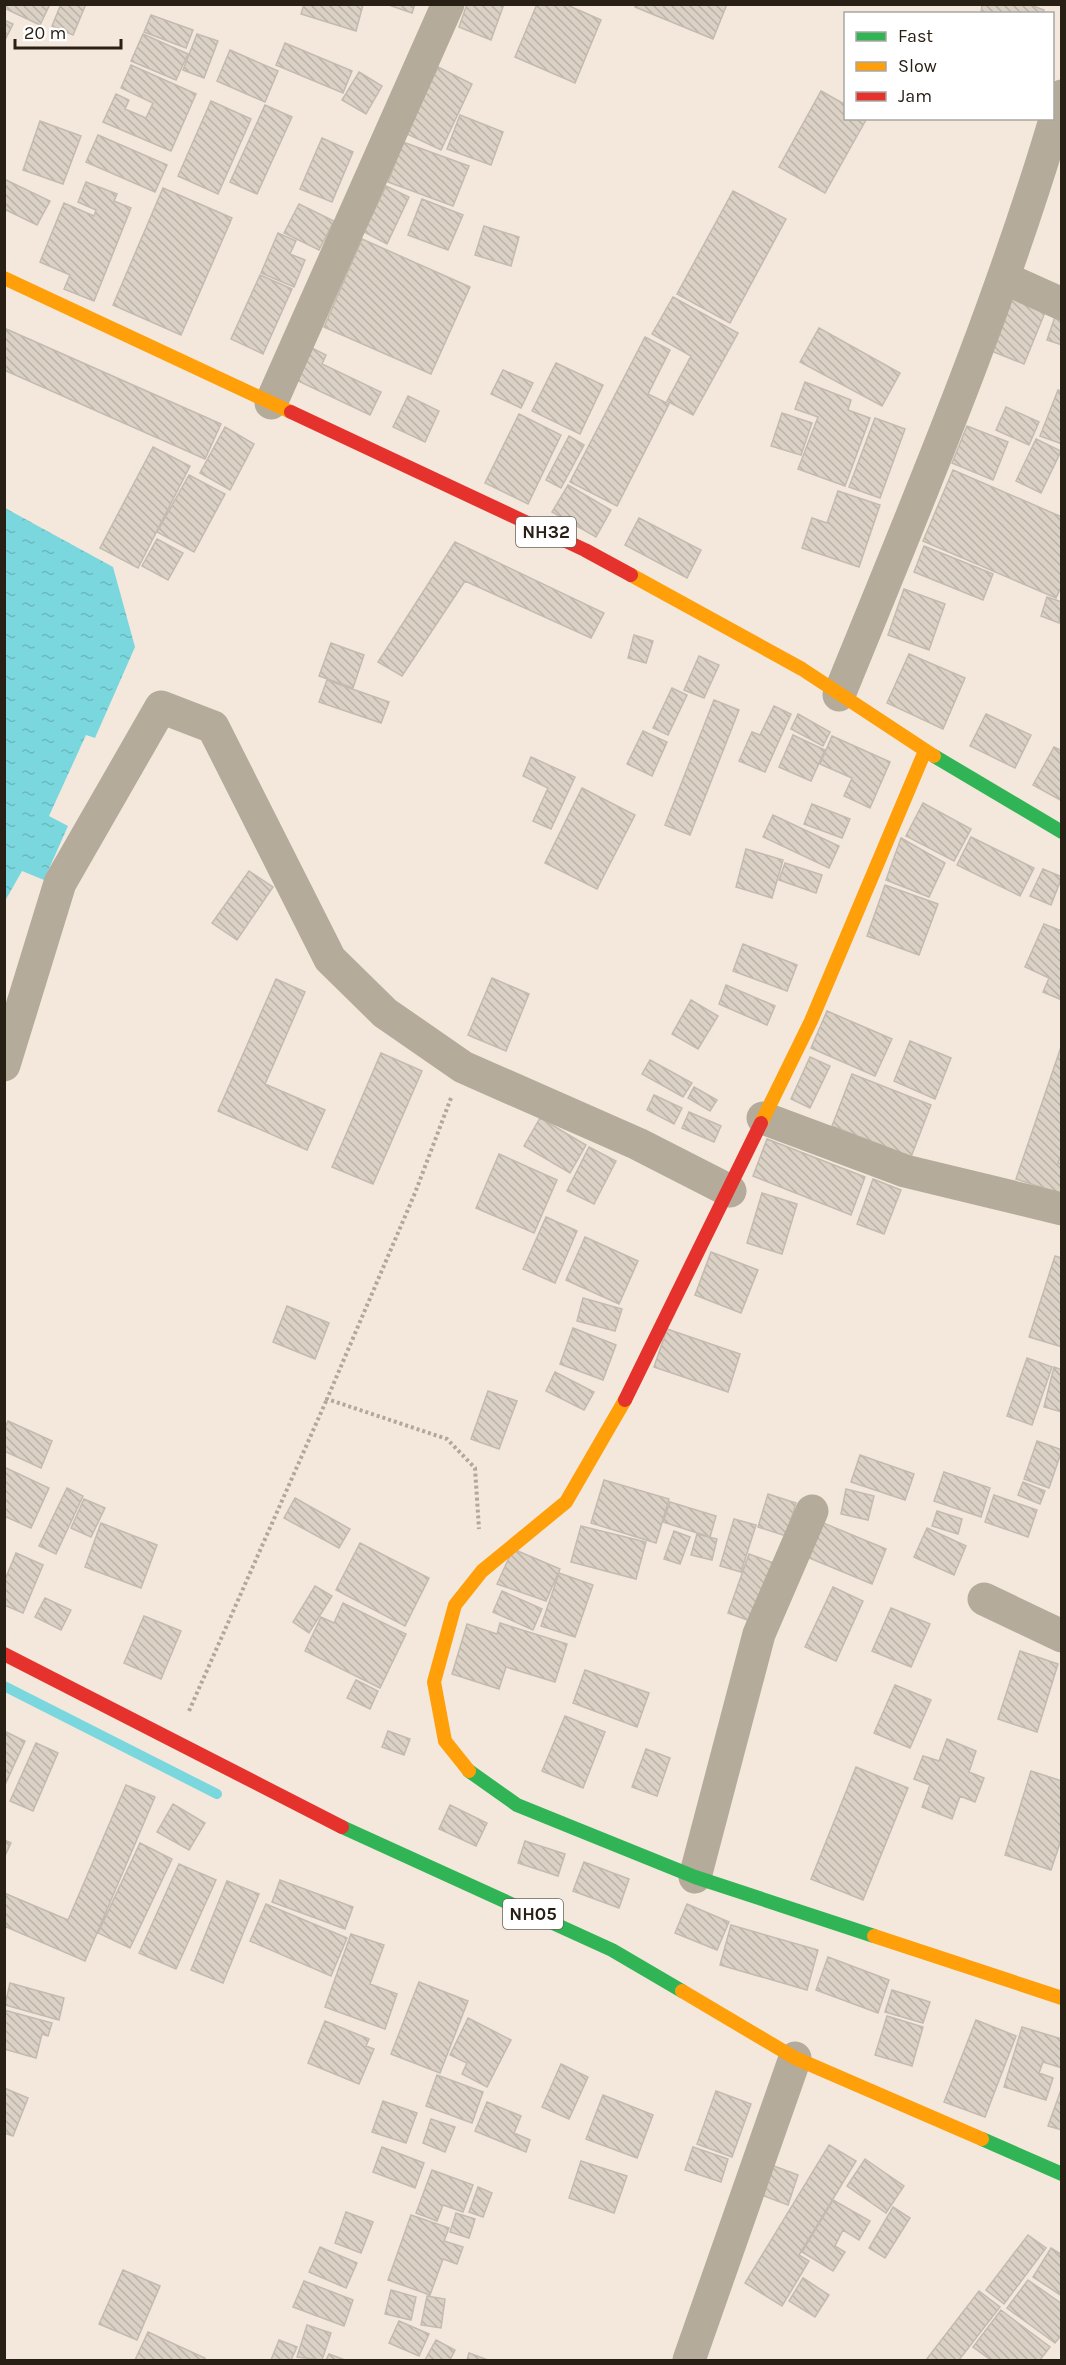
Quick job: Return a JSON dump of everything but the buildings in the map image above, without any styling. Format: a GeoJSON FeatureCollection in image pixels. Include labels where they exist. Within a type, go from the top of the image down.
{"type":"FeatureCollection","features":[{"type":"Feature","properties":{"kind":"main road","name":"NH32"},"geometry":{"type":"LineString","coordinates":[[4,278],[585,550],[802,669],[925,751],[1062,832]]}},
{"type":"Feature","properties":{"kind":"main road"},"geometry":{"type":"LineString","coordinates":[[925,751],[811,1021],[730,1191],[628,1394],[566,1502],[482,1571],[455,1605],[434,1682],[445,1741],[473,1776],[517,1805],[694,1877],[1062,1998]]}},
{"type":"Feature","properties":{"kind":"main road","name":"NH05"},"geometry":{"type":"LineString","coordinates":[[4,1654],[343,1827],[612,1950],[795,2058],[1062,2174]]}},
{"type":"Feature","properties":{"kind":"street"},"geometry":{"type":"LineString","coordinates":[[271,404],[448,4]]}},
{"type":"Feature","properties":{"kind":"street"},"geometry":{"type":"LineString","coordinates":[[839,695],[932,468],[1004,278],[1062,96]]}},
{"type":"Feature","properties":{"kind":"street"},"geometry":{"type":"LineString","coordinates":[[1004,278],[1062,304]]}},
{"type":"Feature","properties":{"kind":"street"},"geometry":{"type":"LineString","coordinates":[[4,1065],[60,883],[160,707],[213,727],[330,959],[385,1013],[463,1067],[638,1144],[730,1191]]}},
{"type":"Feature","properties":{"kind":"street"},"geometry":{"type":"LineString","coordinates":[[763,1118],[905,1172],[1062,1209]]}},
{"type":"Feature","properties":{"kind":"street"},"geometry":{"type":"LineString","coordinates":[[694,1877],[759,1634],[812,1511]]}},
{"type":"Feature","properties":{"kind":"street"},"geometry":{"type":"LineString","coordinates":[[984,1599],[1062,1636]]}},
{"type":"Feature","properties":{"kind":"street"},"geometry":{"type":"LineString","coordinates":[[689,2361],[795,2058]]}},
{"type":"Feature","properties":{"kind":"path"},"geometry":{"type":"LineString","coordinates":[[175,1743],[415,1193],[463,1067]]}},
{"type":"Feature","properties":{"kind":"path"},"geometry":{"type":"LineString","coordinates":[[327,1399],[447,1439],[475,1468],[482,1571]]}},
{"type":"Feature","properties":{"kind":"water"},"geometry":{"type":"Polygon","coordinates":[[[5,508],[113,567],[135,647],[95,738],[86,735],[49,816],[68,826],[44,880],[22,871],[5,901],[5,508]]]}},
{"type":"Feature","properties":{"kind":"waterway"},"geometry":{"type":"LineString","coordinates":[[4,1686],[217,1794]]}},
{"type":"Feature","properties":{"kind":"traffic: fast"},"geometry":{"type":"LineString","coordinates":[[934,756],[1062,832]]}},
{"type":"Feature","properties":{"kind":"traffic: fast"},"geometry":{"type":"LineString","coordinates":[[469,1771],[517,1805],[695,1877],[874,1936]]}},
{"type":"Feature","properties":{"kind":"traffic: fast"},"geometry":{"type":"LineString","coordinates":[[342,1827],[612,1950],[682,1991]]}},
{"type":"Feature","properties":{"kind":"traffic: fast"},"geometry":{"type":"LineString","coordinates":[[982,2139],[1062,2174]]}},
{"type":"Feature","properties":{"kind":"traffic: slow"},"geometry":{"type":"LineString","coordinates":[[4,278],[291,412]]}},
{"type":"Feature","properties":{"kind":"traffic: slow"},"geometry":{"type":"LineString","coordinates":[[631,575],[802,669],[934,756]]}},
{"type":"Feature","properties":{"kind":"traffic: slow"},"geometry":{"type":"LineString","coordinates":[[761,1123],[811,1021],[925,751]]}},
{"type":"Feature","properties":{"kind":"traffic: slow"},"geometry":{"type":"LineString","coordinates":[[469,1771],[445,1741],[434,1682],[455,1605],[482,1571],[566,1502],[625,1400]]}},
{"type":"Feature","properties":{"kind":"traffic: slow"},"geometry":{"type":"LineString","coordinates":[[874,1936],[1062,1998]]}},
{"type":"Feature","properties":{"kind":"traffic: slow"},"geometry":{"type":"LineString","coordinates":[[682,1991],[795,2058],[982,2139]]}},
{"type":"Feature","properties":{"kind":"traffic: jam"},"geometry":{"type":"LineString","coordinates":[[291,412],[585,550],[631,575]]}},
{"type":"Feature","properties":{"kind":"traffic: jam"},"geometry":{"type":"LineString","coordinates":[[625,1400],[761,1123]]}},
{"type":"Feature","properties":{"kind":"traffic: jam"},"geometry":{"type":"LineString","coordinates":[[4,1654],[342,1827]]}}]}
